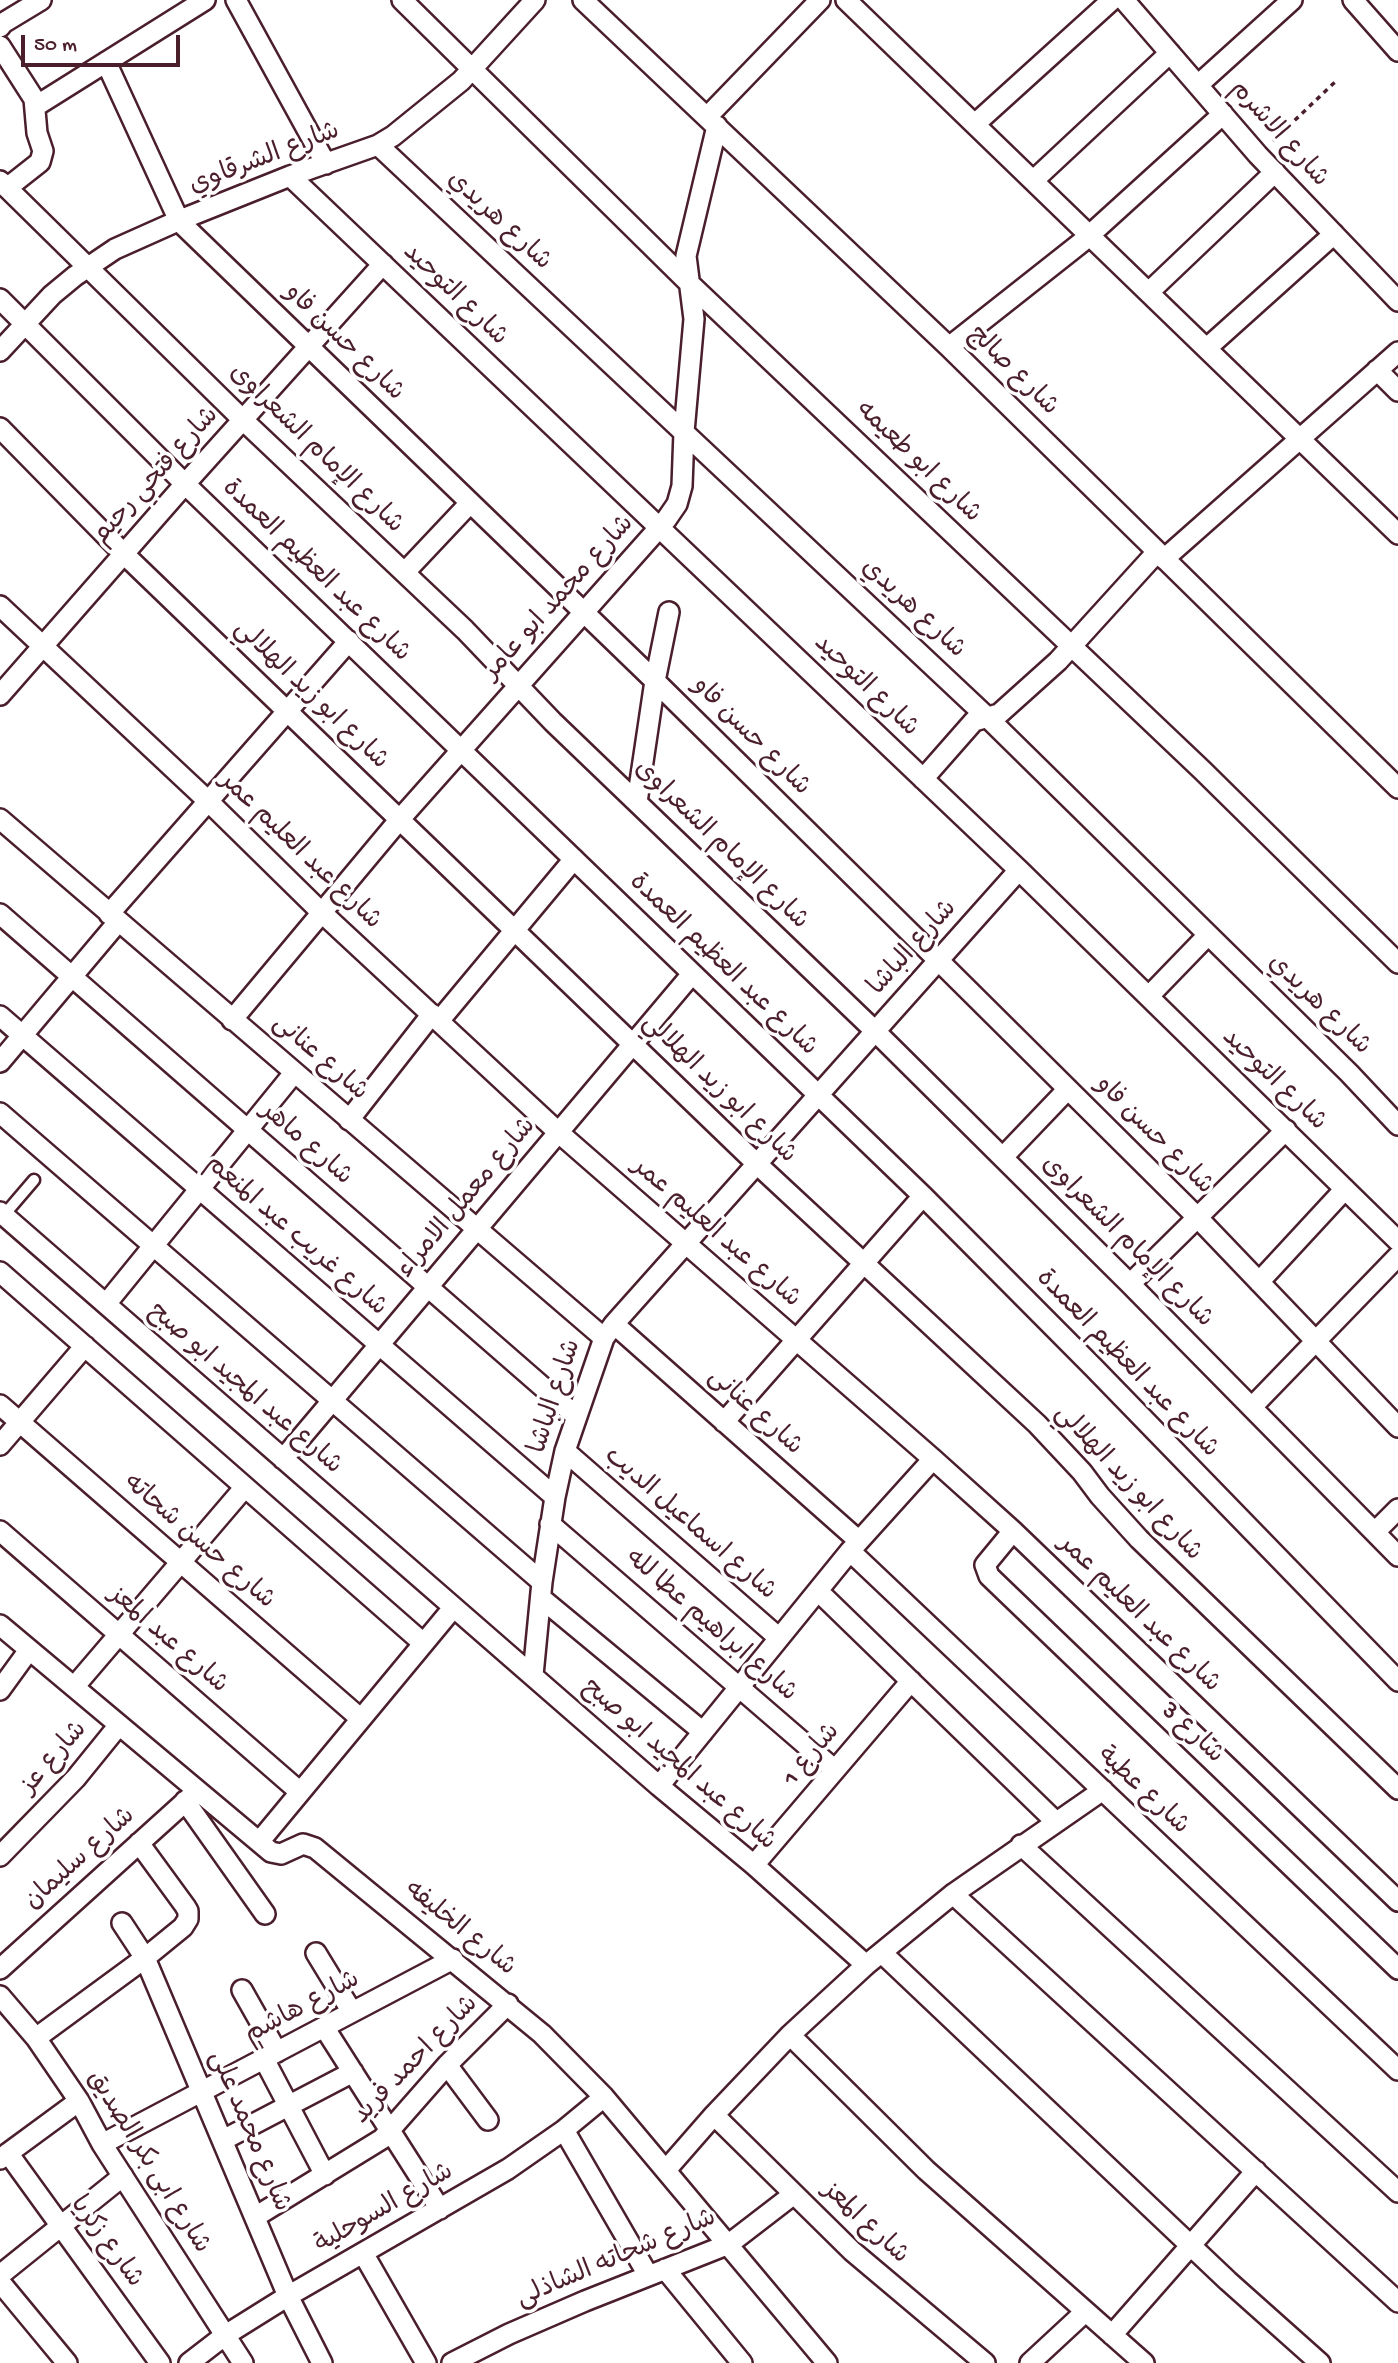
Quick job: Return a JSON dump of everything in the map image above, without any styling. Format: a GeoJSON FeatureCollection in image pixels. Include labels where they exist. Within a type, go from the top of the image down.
{"type":"FeatureCollection","features":[{"type":"Feature","properties":{"kind":"street"},"geometry":{"type":"LineString","coordinates":[[0,27],[41,0]]}},
{"type":"Feature","properties":{"kind":"street"},"geometry":{"type":"LineString","coordinates":[[36,106],[205,0]]}},
{"type":"Feature","properties":{"kind":"street"},"geometry":{"type":"LineString","coordinates":[[236,0],[326,164]]}},
{"type":"Feature","properties":{"kind":"street","name":"شارع ابو طعيمه"},"geometry":{"type":"LineString","coordinates":[[402,0],[690,283],[1202,770],[1398,963]]}},
{"type":"Feature","properties":{"kind":"street","name":"شارع الشرقاوي"},"geometry":{"type":"LineString","coordinates":[[0,351],[52,295],[89,266],[130,242],[290,176],[378,145],[428,110],[473,69],[535,0]]}},
{"type":"Feature","properties":{"kind":"street","name":"شارع صالح"},"geometry":{"type":"LineString","coordinates":[[583,0],[949,347],[1398,788]]}},
{"type":"Feature","properties":{"kind":"street"},"geometry":{"type":"LineString","coordinates":[[712,122],[820,0]]}},
{"type":"Feature","properties":{"kind":"street"},"geometry":{"type":"LineString","coordinates":[[846,0],[1398,534]]}},
{"type":"Feature","properties":{"kind":"street"},"geometry":{"type":"LineString","coordinates":[[975,124],[1112,0]]}},
{"type":"Feature","properties":{"kind":"street","name":"شارع الاشرم"},"geometry":{"type":"LineString","coordinates":[[1124,0],[1258,155],[1398,301]]}},
{"type":"Feature","properties":{"kind":"street"},"geometry":{"type":"LineString","coordinates":[[1198,85],[1292,0]]}},
{"type":"Feature","properties":{"kind":"street"},"geometry":{"type":"LineString","coordinates":[[1353,0],[1398,51]]}},
{"type":"Feature","properties":{"kind":"street"},"geometry":{"type":"LineString","coordinates":[[0,46],[30,91],[36,106],[37,133],[43,151],[40,162],[4,184]]}},
{"type":"Feature","properties":{"kind":"street"},"geometry":{"type":"LineString","coordinates":[[1034,180],[1170,53]]}},
{"type":"Feature","properties":{"kind":"street","name":"شارع حسن فاو"},"geometry":{"type":"LineString","coordinates":[[106,62],[180,220],[307,347],[584,612],[939,961],[1197,1217],[1396,1421]]}},
{"type":"Feature","properties":{"kind":"street"},"geometry":{"type":"LineString","coordinates":[[949,347],[1090,235],[1223,114]]}},
{"type":"Feature","properties":{"kind":"street","name":"شارع محمد ابو عامر"},"geometry":{"type":"LineString","coordinates":[[232,1020],[320,911],[672,513],[680,495],[694,319],[687,246],[712,122]]}},
{"type":"Feature","properties":{"kind":"street","name":"شارع هريدي"},"geometry":{"type":"LineString","coordinates":[[378,145],[988,718],[1349,1073],[1398,1125]]}},
{"type":"Feature","properties":{"kind":"street"},"geometry":{"type":"LineString","coordinates":[[1149,292],[1275,172]]}},
{"type":"Feature","properties":{"kind":"street","name":"شارع التوحيد"},"geometry":{"type":"LineString","coordinates":[[290,176],[1019,870],[1398,1241]]}},
{"type":"Feature","properties":{"kind":"street","name":"شارع الإمام الشعراوى"},"geometry":{"type":"LineString","coordinates":[[4,184],[243,420],[405,572],[637,802],[875,1031],[1398,1556]]}},
{"type":"Feature","properties":{"kind":"street"},"geometry":{"type":"LineString","coordinates":[[1207,348],[1334,234]]}},
{"type":"Feature","properties":{"kind":"street","name":"شارع فتحي رحيم"},"geometry":{"type":"LineString","coordinates":[[0,695],[383,264]]}},
{"type":"Feature","properties":{"kind":"street","name":"شارع عبد العظيم العمدة"},"geometry":{"type":"LineString","coordinates":[[0,299],[185,484],[923,1196],[1398,1682]]}},
{"type":"Feature","properties":{"kind":"street"},"geometry":{"type":"LineString","coordinates":[[923,779],[974,722],[1002,712],[1072,647],[1161,556],[1398,352]]}},
{"type":"Feature","properties":{"kind":"street"},"geometry":{"type":"LineString","coordinates":[[1377,370],[1398,391]]}},
{"type":"Feature","properties":{"kind":"street","name":"شارع ابو زيد الهلالي"},"geometry":{"type":"LineString","coordinates":[[0,428],[124,554],[757,1164],[1037,1424],[1082,1472],[1118,1518],[1398,1790]]}},
{"type":"Feature","properties":{"kind":"street"},"geometry":{"type":"LineString","coordinates":[[405,572],[470,503]]}},
{"type":"Feature","properties":{"kind":"street","name":"شارع عبد العليم عمر"},"geometry":{"type":"LineString","coordinates":[[0,606],[208,801],[320,911],[558,1132],[1013,1531],[1398,1901]]}},
{"type":"Feature","properties":{"kind":"street"},"geometry":{"type":"LineString","coordinates":[[637,802],[655,681],[669,611]]}},
{"type":"Feature","properties":{"kind":"street"},"geometry":{"type":"LineString","coordinates":[[0,1062],[72,976],[114,918],[208,801],[349,641]]}},
{"type":"Feature","properties":{"kind":"street","name":"شارع عنانى"},"geometry":{"type":"LineString","coordinates":[[0,819],[476,1229],[724,1422],[855,1546]]}},
{"type":"Feature","properties":{"kind":"street"},"geometry":{"type":"LineString","coordinates":[[349,1120],[435,1017],[515,930],[574,859]]}},
{"type":"Feature","properties":{"kind":"street","name":"شارع الباشا"},"geometry":{"type":"LineString","coordinates":[[533,1675],[550,1524],[565,1451],[609,1331],[1019,870]]}},
{"type":"Feature","properties":{"kind":"street","name":"شارع ماهر"},"geometry":{"type":"LineString","coordinates":[[0,914],[576,1416]]}},
{"type":"Feature","properties":{"kind":"street"},"geometry":{"type":"LineString","coordinates":[[1149,996],[1208,935]]}},
{"type":"Feature","properties":{"kind":"street","name":"شارع معمل الامراء"},"geometry":{"type":"LineString","coordinates":[[283,1459],[692,974]]}},
{"type":"Feature","properties":{"kind":"street","name":"شارع غريب عبد المنعم"},"geometry":{"type":"LineString","coordinates":[[0,1016],[555,1497]]}},
{"type":"Feature","properties":{"kind":"street"},"geometry":{"type":"LineString","coordinates":[[106,1304],[294,1073]]}},
{"type":"Feature","properties":{"kind":"street"},"geometry":{"type":"LineString","coordinates":[[1003,1157],[1068,1089]]}},
{"type":"Feature","properties":{"kind":"street"},"geometry":{"type":"LineString","coordinates":[[0,1113],[332,1401],[703,1732]]}},
{"type":"Feature","properties":{"kind":"street"},"geometry":{"type":"LineString","coordinates":[[1130,1284],[1286,1130]]}},
{"type":"Feature","properties":{"kind":"street"},"geometry":{"type":"LineString","coordinates":[[1259,1282],[1345,1189]]}},
{"type":"Feature","properties":{"kind":"street"},"geometry":{"type":"LineString","coordinates":[[724,1422],[923,1196]]}},
{"type":"Feature","properties":{"kind":"street","name":"شارع عبد المجيد ابو صبح"},"geometry":{"type":"LineString","coordinates":[[2,1214],[866,1965]]}},
{"type":"Feature","properties":{"kind":"street"},"geometry":{"type":"LineString","coordinates":[[1252,1407],[1398,1256]]}},
{"type":"Feature","properties":{"kind":"street"},"geometry":{"type":"LineString","coordinates":[[0,1272],[423,1643]]}},
{"type":"Feature","properties":{"kind":"street"},"geometry":{"type":"LineString","coordinates":[[0,1445],[85,1346]]}},
{"type":"Feature","properties":{"kind":"street","name":"شارع حسن شحاته"},"geometry":{"type":"LineString","coordinates":[[0,1405],[361,1719]]}},
{"type":"Feature","properties":{"kind":"street","name":"شارع اسماعيل الديب"},"geometry":{"type":"LineString","coordinates":[[565,1451],[779,1638]]}},
{"type":"Feature","properties":{"kind":"street"},"geometry":{"type":"LineString","coordinates":[[659,1786],[855,1546],[933,1459]]}},
{"type":"Feature","properties":{"kind":"street"},"geometry":{"type":"LineString","coordinates":[[74,1687],[245,1487]]}},
{"type":"Feature","properties":{"kind":"street"},"geometry":{"type":"LineString","coordinates":[[1375,1532],[1398,1509]]}},
{"type":"Feature","properties":{"kind":"street","name":"شارع ابراهيم عطا لله"},"geometry":{"type":"LineString","coordinates":[[550,1524],[835,1770]]}},
{"type":"Feature","properties":{"kind":"street","name":"شارع عبد المعز"},"geometry":{"type":"LineString","coordinates":[[0,1531],[300,1792]]}},
{"type":"Feature","properties":{"kind":"street","name":"شارع 3"},"geometry":{"type":"LineString","coordinates":[[1013,1531],[985,1565],[989,1576],[1398,1969]]}},
{"type":"Feature","properties":{"kind":"street","name":"شارع عطية"},"geometry":{"type":"LineString","coordinates":[[855,1546],[1103,1790],[1398,2070]]}},
{"type":"Feature","properties":{"kind":"street"},"geometry":{"type":"LineString","coordinates":[[818,1591],[1056,1822]]}},
{"type":"Feature","properties":{"kind":"street"},"geometry":{"type":"LineString","coordinates":[[259,1842],[453,1608]]}},
{"type":"Feature","properties":{"kind":"street","name":"شارع الخليفه"},"geometry":{"type":"LineString","coordinates":[[0,1625],[119,1726],[191,1796],[276,1854],[286,1853],[303,1844],[315,1848],[509,2004],[604,2097],[827,2363]]}},
{"type":"Feature","properties":{"kind":"street"},"geometry":{"type":"LineString","coordinates":[[0,1690],[29,1650]]}},
{"type":"Feature","properties":{"kind":"street","name":"شارع 1"},"geometry":{"type":"LineString","coordinates":[[754,1865],[911,1681]]}},
{"type":"Feature","properties":{"kind":"street","name":"شارع عز"},"geometry":{"type":"LineString","coordinates":[[0,1856],[76,1778],[119,1726]]}},
{"type":"Feature","properties":{"kind":"street"},"geometry":{"type":"LineString","coordinates":[[666,2170],[790,2035],[866,1965],[953,1894],[1103,1790]]}},
{"type":"Feature","properties":{"kind":"street"},"geometry":{"type":"LineString","coordinates":[[191,1796],[265,1914]]}},
{"type":"Feature","properties":{"kind":"street","name":"شارع سليمان"},"geometry":{"type":"LineString","coordinates":[[0,1969],[191,1796]]}},
{"type":"Feature","properties":{"kind":"street"},"geometry":{"type":"LineString","coordinates":[[36,2038],[183,1927],[188,1912],[139,1843]]}},
{"type":"Feature","properties":{"kind":"street"},"geometry":{"type":"LineString","coordinates":[[1021,1845],[1398,2192]]}},
{"type":"Feature","properties":{"kind":"street"},"geometry":{"type":"LineString","coordinates":[[953,1894],[1398,2302]]}},
{"type":"Feature","properties":{"kind":"street","name":"شارع محمد على"},"geometry":{"type":"LineString","coordinates":[[122,1923],[145,1958],[288,2296],[322,2363]]}},
{"type":"Feature","properties":{"kind":"street"},"geometry":{"type":"LineString","coordinates":[[882,1953],[1191,2246],[1320,2363]]}},
{"type":"Feature","properties":{"kind":"street"},"geometry":{"type":"LineString","coordinates":[[316,1954],[352,2012]]}},
{"type":"Feature","properties":{"kind":"street","name":"شارع هاشم"},"geometry":{"type":"LineString","coordinates":[[102,2144],[453,1959]]}},
{"type":"Feature","properties":{"kind":"street"},"geometry":{"type":"LineString","coordinates":[[242,1990],[271,2055],[289,2105],[325,2175]]}},
{"type":"Feature","properties":{"kind":"street","name":"شارع ابى بكر الصديق"},"geometry":{"type":"LineString","coordinates":[[0,1996],[36,2038],[79,2101],[102,2144],[243,2363]]}},
{"type":"Feature","properties":{"kind":"street","name":"شارع احمد فريد"},"geometry":{"type":"LineString","coordinates":[[255,2217],[371,2147],[391,2132],[447,2065],[509,2004]]}},
{"type":"Feature","properties":{"kind":"street"},"geometry":{"type":"LineString","coordinates":[[324,2027],[440,2208]]}},
{"type":"Feature","properties":{"kind":"street"},"geometry":{"type":"LineString","coordinates":[[790,2035],[926,2170],[1144,2363]]}},
{"type":"Feature","properties":{"kind":"street"},"geometry":{"type":"LineString","coordinates":[[447,2065],[488,2120]]}},
{"type":"Feature","properties":{"kind":"street"},"geometry":{"type":"LineString","coordinates":[[223,2140],[352,2071]]}},
{"type":"Feature","properties":{"kind":"street","name":"شارع السوحلية"},"geometry":{"type":"LineString","coordinates":[[189,2363],[224,2336],[288,2296],[508,2169],[564,2130],[604,2097]]}},
{"type":"Feature","properties":{"kind":"street"},"geometry":{"type":"LineString","coordinates":[[4,2156],[79,2101]]}},
{"type":"Feature","properties":{"kind":"street","name":"شارع المعز"},"geometry":{"type":"LineString","coordinates":[[714,2115],[852,2251],[985,2363]]}},
{"type":"Feature","properties":{"kind":"street"},"geometry":{"type":"LineString","coordinates":[[564,2130],[657,2272],[742,2363]]}},
{"type":"Feature","properties":{"kind":"street","name":"شارع زكريا"},"geometry":{"type":"LineString","coordinates":[[4,2156],[61,2226],[160,2363]]}},
{"type":"Feature","properties":{"kind":"street"},"geometry":{"type":"LineString","coordinates":[[1112,2335],[1256,2171]]}},
{"type":"Feature","properties":{"kind":"street"},"geometry":{"type":"LineString","coordinates":[[0,2275],[123,2176]]}},
{"type":"Feature","properties":{"kind":"street","name":"شارع شحاته الشاذلى"},"geometry":{"type":"LineString","coordinates":[[452,2363],[509,2334],[729,2244],[794,2194]]}},
{"type":"Feature","properties":{"kind":"street"},"geometry":{"type":"LineString","coordinates":[[363,2253],[425,2363]]}},
{"type":"Feature","properties":{"kind":"street"},"geometry":{"type":"LineString","coordinates":[[0,2282],[67,2363]]}},
{"type":"Feature","properties":{"kind":"street"},"geometry":{"type":"LineString","coordinates":[[1030,2363],[1085,2312]]}},
{"type":"Feature","properties":{"kind":"lane"},"geometry":{"type":"LineString","coordinates":[[2,1214],[34,1180]]}},
{"type":"Feature","properties":{"kind":"path"},"geometry":{"type":"LineString","coordinates":[[1258,155],[1335,82]]}}]}
